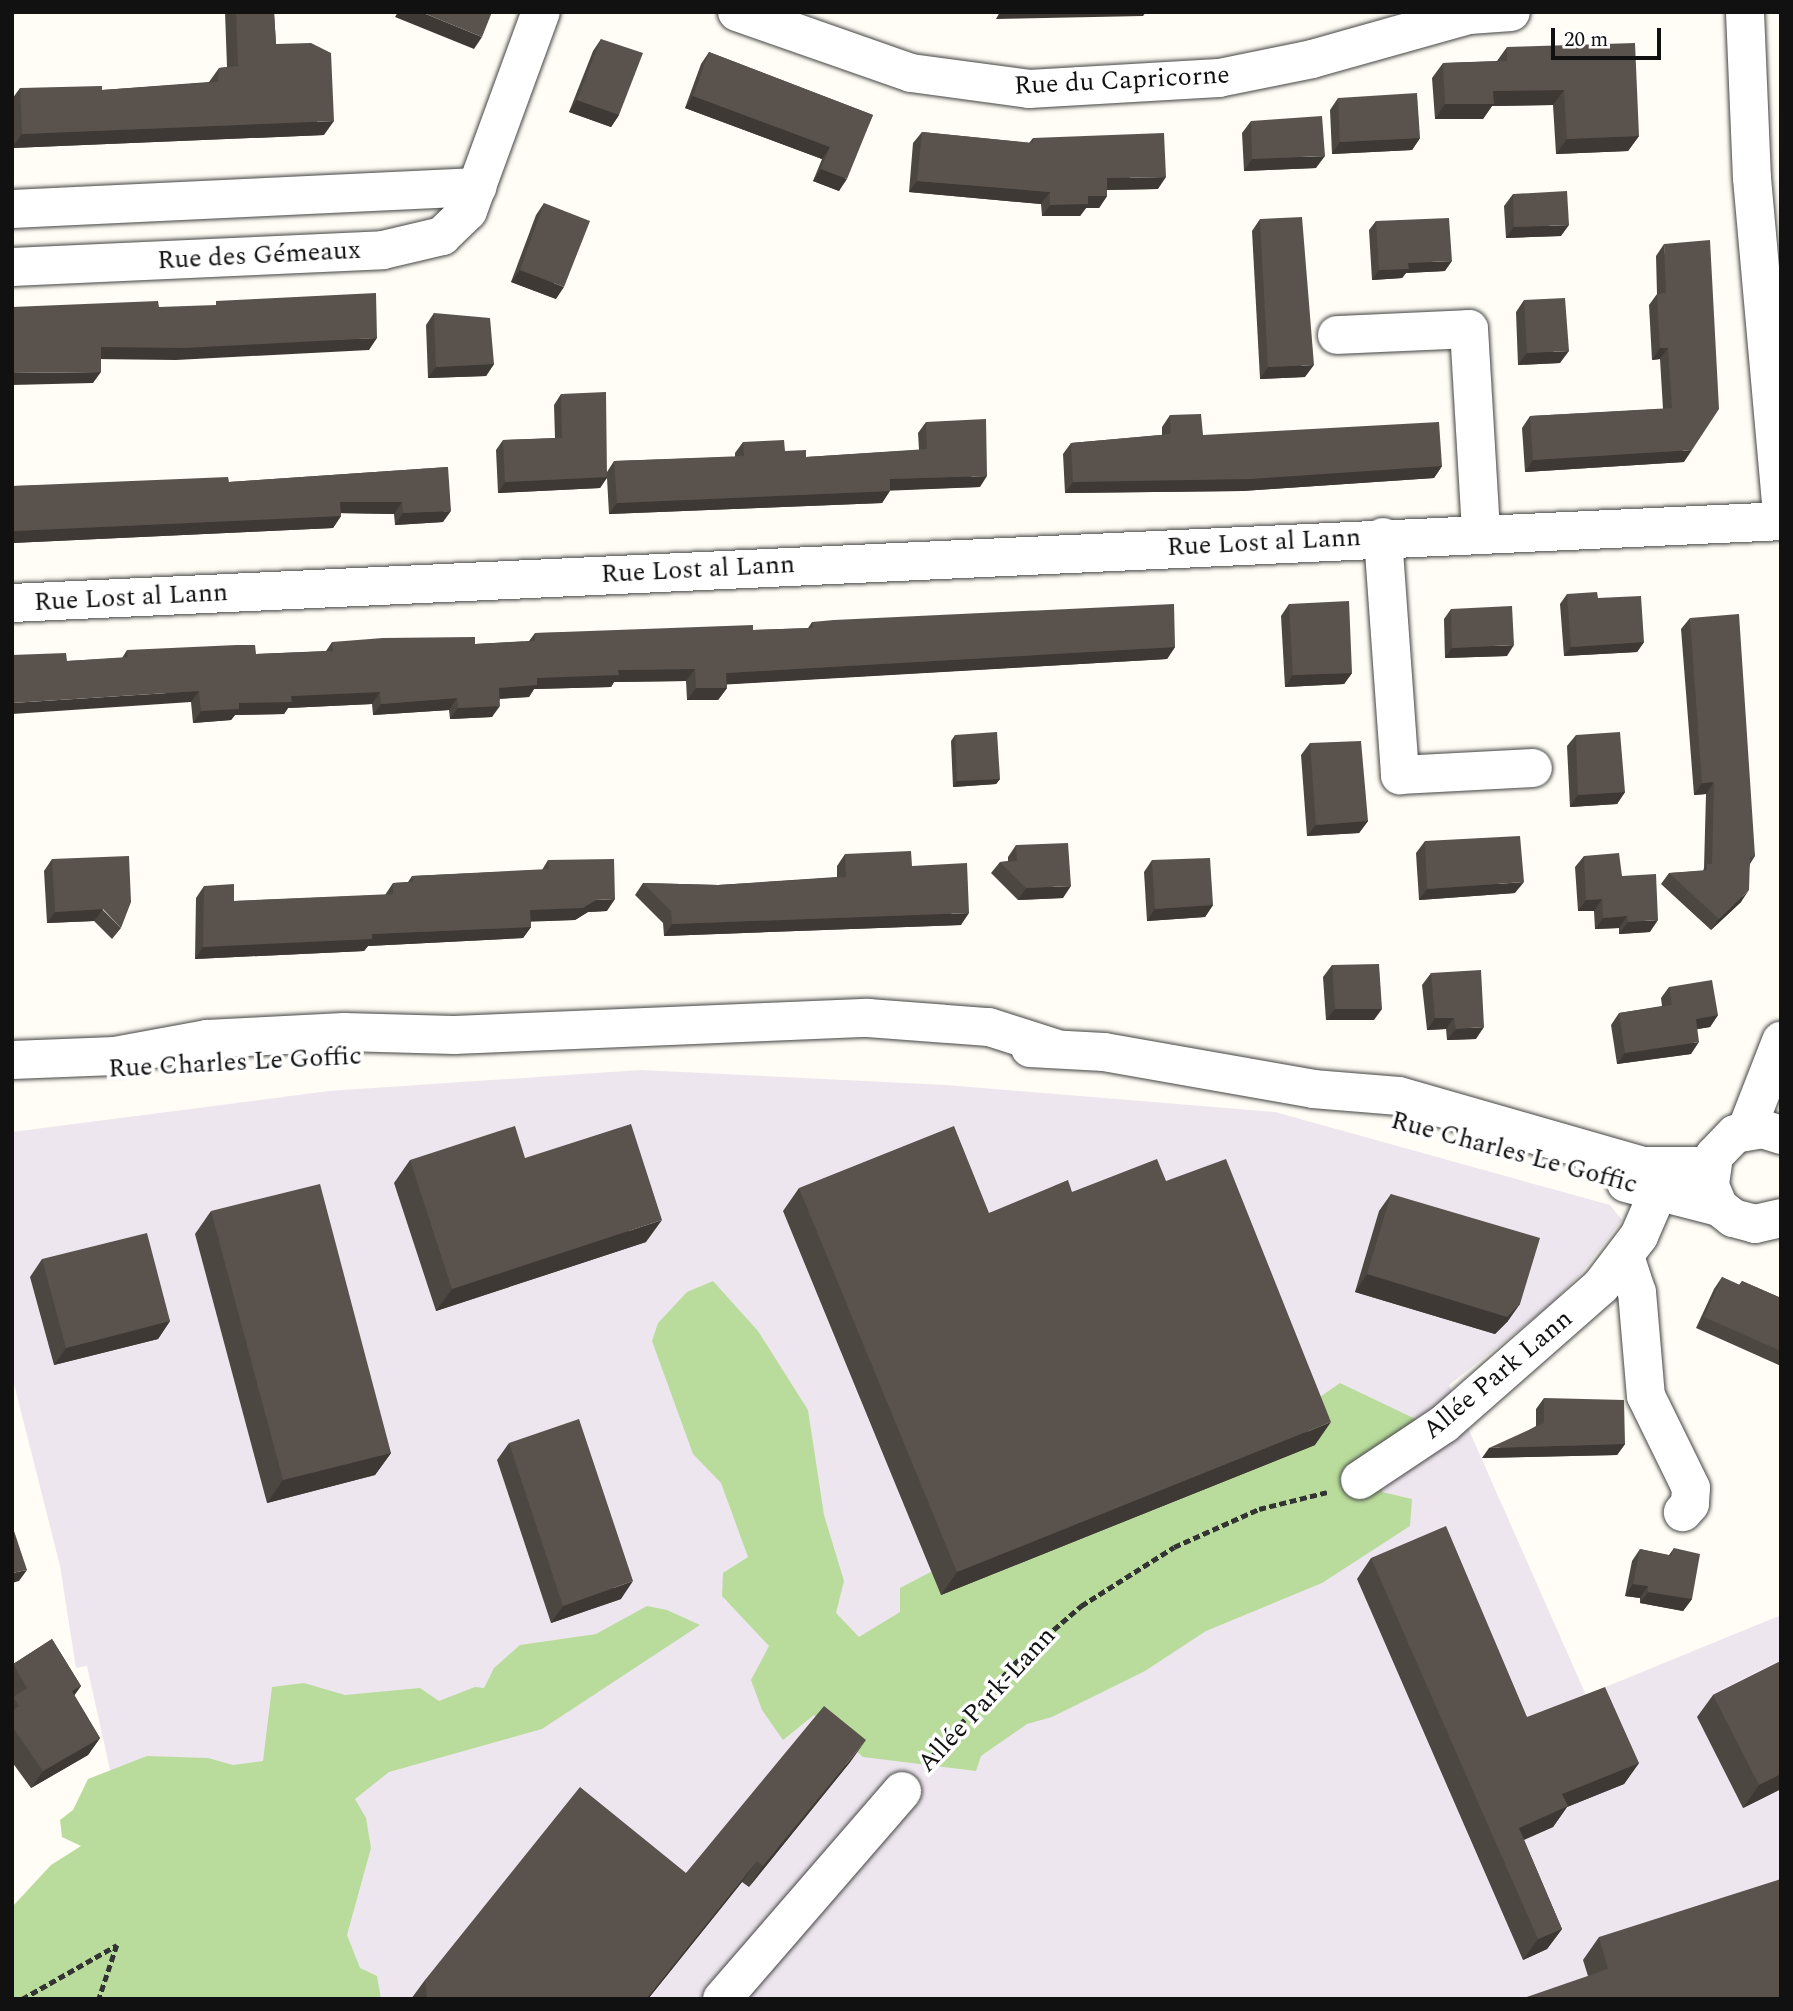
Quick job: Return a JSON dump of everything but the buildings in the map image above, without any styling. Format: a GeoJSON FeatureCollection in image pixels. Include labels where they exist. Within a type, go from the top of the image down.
{"type":"FeatureCollection","features":[{"type":"Feature","properties":{"kind":"street","name":"Rue des Gémeaux"},"geometry":{"type":"LineString","coordinates":[[12,267],[395,248],[428,242],[456,227],[477,187],[541,12]]}},
{"type":"Feature","properties":{"kind":"street","name":"Rue du Capricorne"},"geometry":{"type":"LineString","coordinates":[[737,12],[911,73],[1029,89],[1219,78],[1312,59],[1471,14],[1511,12]]}},
{"type":"Feature","properties":{"kind":"street"},"geometry":{"type":"LineString","coordinates":[[1745,12],[1751,153],[1781,503]]}},
{"type":"Feature","properties":{"kind":"street"},"geometry":{"type":"LineString","coordinates":[[12,209],[477,187]]}},
{"type":"Feature","properties":{"kind":"street"},"geometry":{"type":"LineString","coordinates":[[1337,335],[1469,329],[1481,532]]}},
{"type":"Feature","properties":{"kind":"street","name":"Rue Lost al Lann"},"geometry":{"type":"LineString","coordinates":[[12,603],[1481,532],[1781,521]]}},
{"type":"Feature","properties":{"kind":"street","name":"Rue Lost al Lann"},"geometry":{"type":"LineString","coordinates":[[1383,537],[1400,775],[1533,768]]}},
{"type":"Feature","properties":{"kind":"street","name":"Rue Charles Le Goffic"},"geometry":{"type":"LineString","coordinates":[[12,1060],[115,1056],[207,1039],[344,1032],[454,1035],[586,1026],[803,1022],[848,1035],[907,1042],[1104,1052],[1313,1089],[1399,1096],[1643,1166],[1710,1166]]}},
{"type":"Feature","properties":{"kind":"street","name":"Rue Charles Le Goffic"},"geometry":{"type":"LineString","coordinates":[[12,1076],[362,1058],[454,1035]]}},
{"type":"Feature","properties":{"kind":"street"},"geometry":{"type":"LineString","coordinates":[[1719,1206],[1710,1186],[1710,1166],[1722,1144],[1763,1133],[1781,1041]]}},
{"type":"Feature","properties":{"kind":"street","name":"Rue Charles Le Goffic"},"geometry":{"type":"LineString","coordinates":[[1313,1089],[1370,1114],[1719,1206],[1744,1222],[1767,1224],[1781,1218]]}},
{"type":"Feature","properties":{"kind":"street","name":"Allée Park Lann"},"geometry":{"type":"LineString","coordinates":[[1360,1480],[1473,1401],[1601,1286],[1625,1256],[1658,1192]]}},
{"type":"Feature","properties":{"kind":"street"},"geometry":{"type":"LineString","coordinates":[[1625,1256],[1637,1292],[1646,1396],[1691,1488],[1690,1504],[1683,1512]]}},
{"type":"Feature","properties":{"kind":"street","name":"Allée Park-Lann"},"geometry":{"type":"LineString","coordinates":[[722,1999],[902,1791]]}},
{"type":"Feature","properties":{"kind":"path","name":"Allée Park-Lann"},"geometry":{"type":"LineString","coordinates":[[902,1791],[1014,1664],[1081,1606],[1174,1547],[1259,1508],[1360,1480]]}},
{"type":"Feature","properties":{"kind":"path"},"geometry":{"type":"LineString","coordinates":[[22,1999],[117,1945],[99,1999]]}},
{"type":"Feature","properties":{"kind":"shaded area"},"geometry":{"type":"Polygon","coordinates":[[[641,1070],[946,1085],[1275,1112],[1610,1205],[1622,1220],[1582,1272],[1547,1308],[1449,1385],[1586,1695],[1781,1615],[1781,1999],[365,1999],[126,1842],[87,1666],[76,1668],[60,1566],[12,1376],[12,1132],[329,1091],[641,1070]]]}},
{"type":"Feature","properties":{"kind":"green space"},"geometry":{"type":"Polygon","coordinates":[[[713,1281],[758,1331],[808,1410],[824,1515],[844,1581],[836,1613],[859,1637],[900,1612],[900,1588],[971,1551],[1307,1406],[1340,1383],[1426,1424],[1386,1455],[1382,1492],[1412,1499],[1410,1526],[1322,1583],[1206,1631],[1145,1671],[1052,1717],[1027,1724],[981,1756],[976,1771],[863,1757],[814,1715],[783,1740],[762,1710],[751,1680],[769,1646],[722,1596],[723,1573],[748,1557],[721,1483],[693,1454],[652,1341],[658,1323],[687,1292],[713,1281]]]}},
{"type":"Feature","properties":{"kind":"green space"},"geometry":{"type":"Polygon","coordinates":[[[647,1606],[667,1610],[700,1625],[542,1729],[389,1772],[355,1799],[366,1818],[371,1848],[347,1935],[360,1968],[377,1976],[381,1999],[12,1999],[12,1907],[51,1865],[81,1846],[62,1837],[60,1820],[73,1810],[88,1779],[147,1756],[208,1758],[233,1765],[263,1761],[272,1687],[304,1683],[345,1695],[420,1688],[439,1701],[475,1687],[484,1688],[494,1668],[520,1645],[596,1634],[647,1606]]]}}]}
